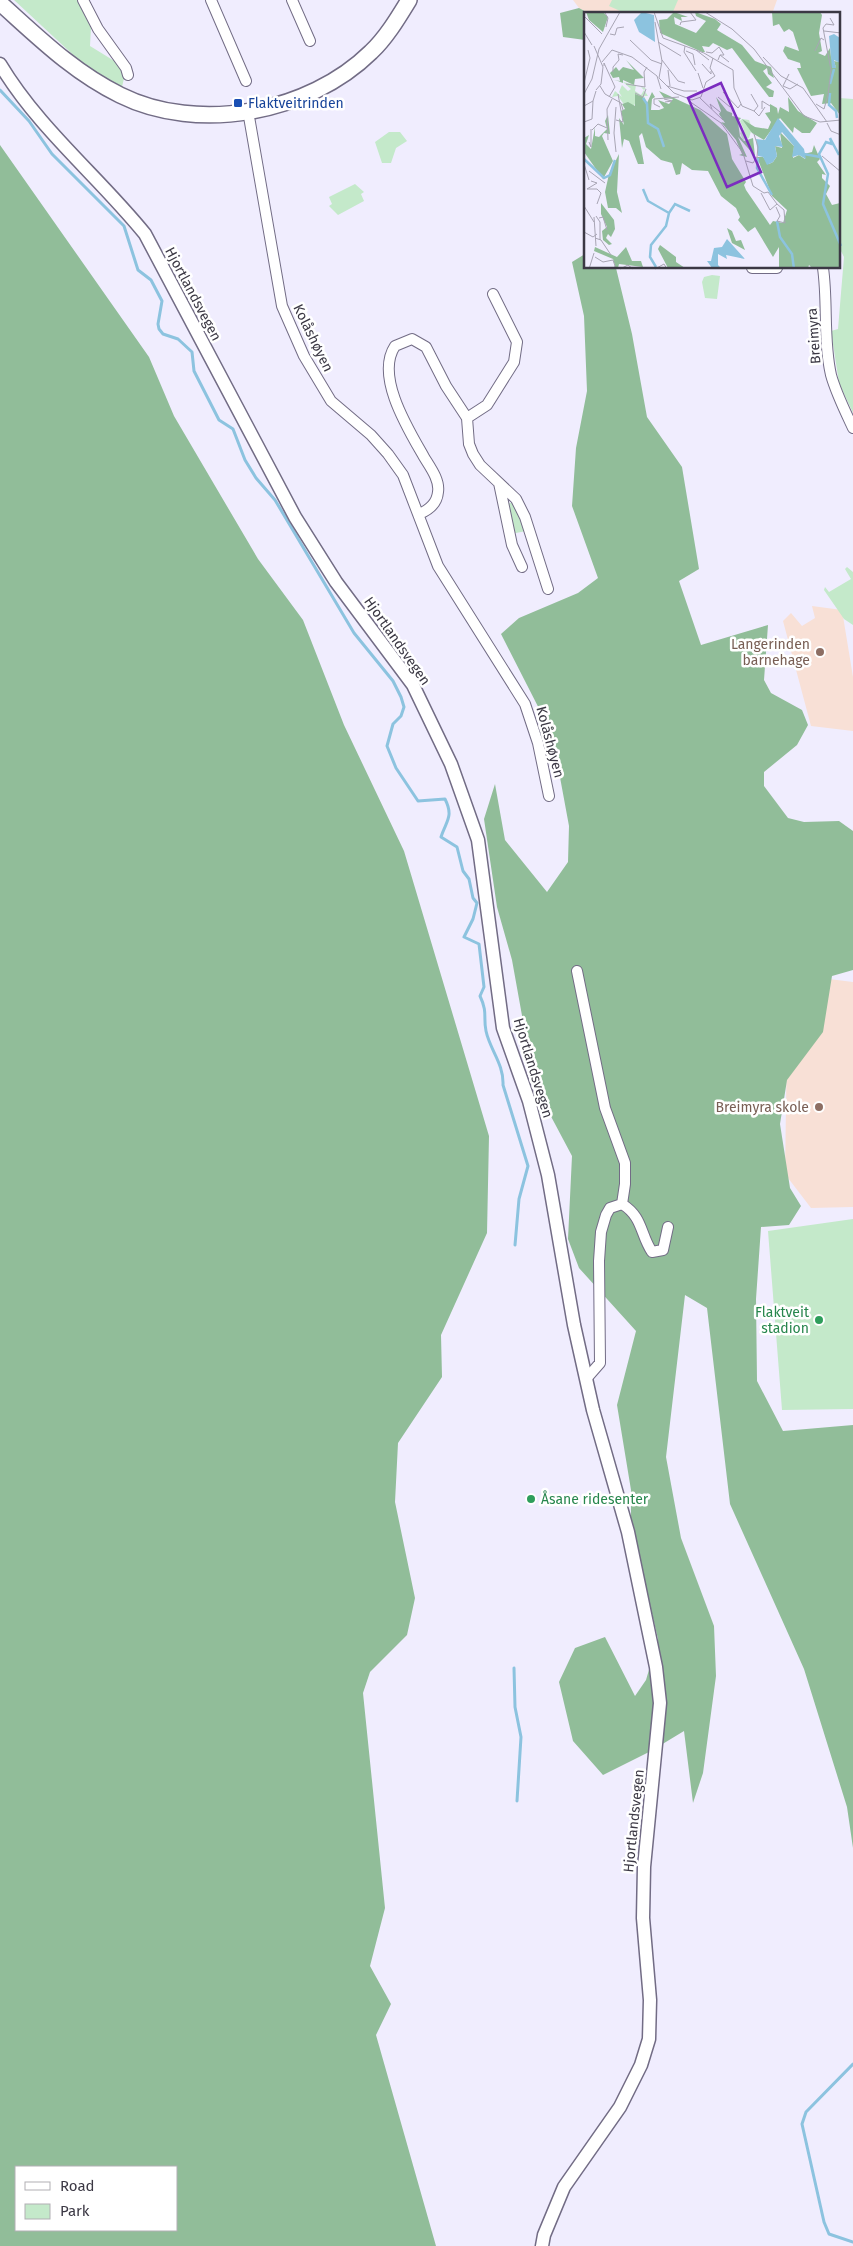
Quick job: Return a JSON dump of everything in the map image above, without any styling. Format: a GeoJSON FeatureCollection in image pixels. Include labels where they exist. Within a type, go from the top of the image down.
{"type":"FeatureCollection","features":[{"type":"Feature","properties":{"kind":"main road"},"geometry":{"type":"LineString","coordinates":[[0,3],[71,66],[122,96],[170,110],[224,115],[248,112],[298,98],[346,73],[372,52],[409,0]]}},
{"type":"Feature","properties":{"kind":"street"},"geometry":{"type":"LineString","coordinates":[[83,0],[94,24],[126,68],[128,75]]}},
{"type":"Feature","properties":{"kind":"street"},"geometry":{"type":"LineString","coordinates":[[211,0],[246,82]]}},
{"type":"Feature","properties":{"kind":"street"},"geometry":{"type":"LineString","coordinates":[[292,0],[310,42]]}},
{"type":"Feature","properties":{"kind":"street","name":"Hjortlandsvegen"},"geometry":{"type":"LineString","coordinates":[[0,64],[19,94],[49,130],[85,170],[119,202],[145,234],[295,517],[336,582],[413,685],[451,764],[478,840],[503,1028],[529,1101],[548,1175],[574,1325],[593,1410],[628,1532],[660,1690],[657,1743],[644,1867],[643,1918],[650,2023],[649,2039],[641,2065],[629,2090],[564,2187],[544,2235],[542,2246]]}},
{"type":"Feature","properties":{"kind":"street","name":"Kolåshøyen"},"geometry":{"type":"LineString","coordinates":[[248,112],[282,306],[290,327],[330,401],[371,435],[403,475],[438,566],[525,704],[538,743],[549,796]]}},
{"type":"Feature","properties":{"kind":"street","name":"Breimyra"},"geometry":{"type":"LineString","coordinates":[[823,269],[831,375],[853,428]]}},
{"type":"Feature","properties":{"kind":"street"},"geometry":{"type":"LineString","coordinates":[[467,418],[487,405],[514,362],[517,342],[493,294]]}},
{"type":"Feature","properties":{"kind":"street"},"geometry":{"type":"LineString","coordinates":[[419,514],[429,510],[435,502],[438,486],[394,397],[387,363],[395,346],[412,339],[426,347],[446,386],[467,418],[469,444],[473,454],[516,499],[524,517],[548,589]]}},
{"type":"Feature","properties":{"kind":"street"},"geometry":{"type":"LineString","coordinates":[[499,483],[512,545],[522,567]]}},
{"type":"Feature","properties":{"kind":"street"},"geometry":{"type":"LineString","coordinates":[[577,971],[605,1108],[625,1163],[625,1184],[622,1204]]}},
{"type":"Feature","properties":{"kind":"street"},"geometry":{"type":"LineString","coordinates":[[586,1379],[600,1363],[599,1261],[601,1232],[610,1208],[622,1204]]}},
{"type":"Feature","properties":{"kind":"street"},"geometry":{"type":"LineString","coordinates":[[622,1204],[628,1208],[642,1225],[652,1252],[664,1250],[668,1228]]}},
{"type":"Feature","properties":{"kind":"shaded area"},"geometry":{"type":"Polygon","coordinates":[[[573,0],[777,0],[773,12],[586,12],[579,8],[573,0]]]}},
{"type":"Feature","properties":{"kind":"shaded area","name":"Langerinden barnehage"},"geometry":{"type":"Polygon","coordinates":[[[812,606],[842,610],[853,677],[853,731],[811,726],[783,621],[791,613],[802,626],[815,618],[812,606]]]}},
{"type":"Feature","properties":{"kind":"shaded area","name":"Breimyra skole"},"geometry":{"type":"Polygon","coordinates":[[[829,979],[853,982],[853,1207],[811,1208],[785,1174],[787,1039],[829,979]]]}},
{"type":"Feature","properties":{"kind":"green space"},"geometry":{"type":"Polygon","coordinates":[[[14,0],[80,0],[91,28],[90,46],[116,62],[125,74],[122,87],[84,65],[14,0]]]}},
{"type":"Feature","properties":{"kind":"green space"},"geometry":{"type":"Polygon","coordinates":[[[612,0],[678,0],[673,12],[622,12],[609,6],[612,0]]]}},
{"type":"Feature","properties":{"kind":"green space"},"geometry":{"type":"Polygon","coordinates":[[[579,8],[586,12],[584,12],[584,40],[563,37],[560,13],[579,8]]]}},
{"type":"Feature","properties":{"kind":"green space"},"geometry":{"type":"Polygon","coordinates":[[[840,98],[853,99],[853,413],[839,383],[831,331],[838,329],[844,257],[840,249],[840,98]]]}},
{"type":"Feature","properties":{"kind":"green space"},"geometry":{"type":"Polygon","coordinates":[[[389,132],[400,132],[407,141],[396,148],[391,163],[382,163],[375,142],[389,132]]]}},
{"type":"Feature","properties":{"kind":"green space"},"geometry":{"type":"Polygon","coordinates":[[[0,145],[149,357],[174,416],[258,559],[303,620],[344,725],[404,851],[489,1136],[487,1233],[441,1335],[442,1377],[398,1443],[395,1502],[415,1598],[407,1635],[370,1672],[363,1693],[385,1908],[370,1966],[391,2004],[376,2035],[436,2246],[0,2246],[0,145]]]}},
{"type":"Feature","properties":{"kind":"green space"},"geometry":{"type":"Polygon","coordinates":[[[355,184],[364,192],[361,194],[364,201],[338,215],[329,206],[332,204],[329,197],[355,184]]]}},
{"type":"Feature","properties":{"kind":"green space"},"geometry":{"type":"Polygon","coordinates":[[[584,255],[584,269],[616,269],[632,334],[647,417],[682,467],[699,569],[679,581],[701,645],[768,625],[764,680],[771,693],[802,710],[808,725],[797,745],[764,772],[764,786],[788,818],[804,822],[839,821],[853,831],[853,970],[832,976],[823,1032],[787,1080],[780,1124],[790,1188],[801,1206],[789,1225],[761,1227],[756,1299],[757,1381],[783,1431],[853,1425],[853,1848],[847,1807],[804,1669],[730,1504],[707,1308],[685,1295],[666,1457],[681,1538],[714,1626],[716,1676],[703,1773],[693,1803],[684,1731],[651,1751],[603,1775],[573,1741],[559,1682],[575,1648],[605,1637],[635,1696],[646,1680],[658,1639],[631,1523],[631,1490],[617,1405],[636,1331],[579,1268],[568,1239],[572,1156],[546,1107],[532,1071],[512,960],[497,907],[484,819],[495,784],[505,840],[547,892],[568,862],[569,826],[552,734],[501,634],[519,618],[578,593],[598,578],[572,506],[576,448],[587,391],[584,316],[572,262],[584,255]]]}},
{"type":"Feature","properties":{"kind":"green space"},"geometry":{"type":"Polygon","coordinates":[[[720,276],[717,299],[705,298],[702,282],[704,277],[720,276]]]}},
{"type":"Feature","properties":{"kind":"green space"},"geometry":{"type":"Polygon","coordinates":[[[514,502],[526,531],[511,534],[506,504],[514,502]]]}},
{"type":"Feature","properties":{"kind":"green space"},"geometry":{"type":"Polygon","coordinates":[[[847,567],[853,572],[853,625],[844,619],[824,590],[825,587],[829,592],[851,579],[845,569],[847,567]]]}},
{"type":"Feature","properties":{"kind":"green space","name":"Flaktveit stadion"},"geometry":{"type":"Polygon","coordinates":[[[853,1219],[853,1409],[782,1410],[768,1231],[853,1219]]]}},
{"type":"Feature","properties":{"kind":"waterway"},"geometry":{"type":"LineString","coordinates":[[0,90],[29,121],[52,154],[124,226],[138,270],[151,280],[162,301],[158,324],[159,329],[163,334],[178,339],[192,352],[194,371],[219,420],[233,429],[245,460],[256,478],[275,500],[354,633],[393,681],[401,697],[404,707],[401,716],[393,724],[387,746],[396,768],[418,801],[445,799],[449,815],[441,837],[457,847],[463,871],[469,879],[473,898],[477,903],[473,919],[464,937],[479,944],[484,987],[480,996],[485,1011],[486,1031],[501,1070],[503,1085],[528,1166],[519,1199],[515,1245]]}},
{"type":"Feature","properties":{"kind":"waterway"},"geometry":{"type":"LineString","coordinates":[[514,1668],[515,1707],[521,1737],[517,1801]]}},
{"type":"Feature","properties":{"kind":"waterway"},"geometry":{"type":"LineString","coordinates":[[853,2064],[806,2112],[802,2124],[824,2222],[829,2234],[853,2242]]}},
{"type":"Feature","properties":{"kind":"place","name":"Flaktveitrinden"},"geometry":{"type":"Point","coordinates":[238,103]}},
{"type":"Feature","properties":{"kind":"place","name":"Langerinden barnehage"},"geometry":{"type":"Point","coordinates":[820,652]}},
{"type":"Feature","properties":{"kind":"place","name":"Breimyra skole"},"geometry":{"type":"Point","coordinates":[819,1107]}},
{"type":"Feature","properties":{"kind":"place","name":"Flaktveit stadion"},"geometry":{"type":"Point","coordinates":[819,1320]}},
{"type":"Feature","properties":{"kind":"place","name":"Åsane ridesenter"},"geometry":{"type":"Point","coordinates":[531,1499]}}]}
